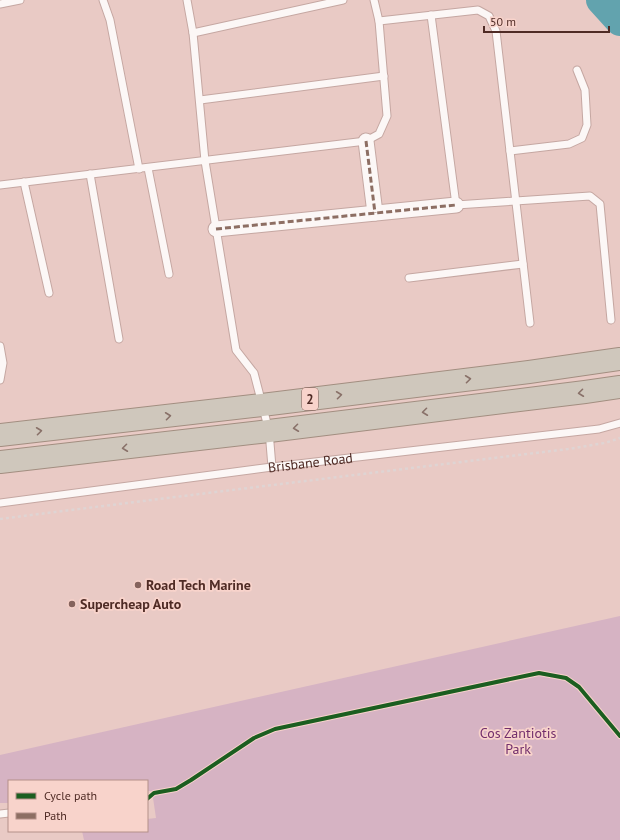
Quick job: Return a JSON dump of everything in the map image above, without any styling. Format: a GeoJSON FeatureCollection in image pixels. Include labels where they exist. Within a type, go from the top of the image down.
{"type":"FeatureCollection","features":[{"type":"Feature","properties":{"kind":"highway","name":"2"},"geometry":{"type":"LineString","coordinates":[[0,435],[262,405],[529,372],[620,359]]}},
{"type":"Feature","properties":{"kind":"highway","name":"2"},"geometry":{"type":"LineString","coordinates":[[0,462],[269,431],[620,387]]}},
{"type":"Feature","properties":{"kind":"street"},"geometry":{"type":"LineString","coordinates":[[366,141],[375,213]]}},
{"type":"Feature","properties":{"kind":"street"},"geometry":{"type":"LineString","coordinates":[[216,229],[456,205]]}},
{"type":"Feature","properties":{"kind":"lane"},"geometry":{"type":"LineString","coordinates":[[0,4],[20,0]]}},
{"type":"Feature","properties":{"kind":"lane"},"geometry":{"type":"LineString","coordinates":[[102,0],[110,20],[139,169]]}},
{"type":"Feature","properties":{"kind":"lane"},"geometry":{"type":"LineString","coordinates":[[187,0],[193,33],[205,161],[236,350],[254,373],[269,431],[272,467]]}},
{"type":"Feature","properties":{"kind":"lane"},"geometry":{"type":"LineString","coordinates":[[193,33],[343,0]]}},
{"type":"Feature","properties":{"kind":"lane"},"geometry":{"type":"LineString","coordinates":[[0,185],[366,141],[379,134],[387,116],[379,21],[374,0]]}},
{"type":"Feature","properties":{"kind":"lane"},"geometry":{"type":"LineString","coordinates":[[379,21],[478,10],[489,16],[496,31],[530,323]]}},
{"type":"Feature","properties":{"kind":"lane"},"geometry":{"type":"LineString","coordinates":[[431,15],[456,205],[590,196],[600,204],[611,320]]}},
{"type":"Feature","properties":{"kind":"lane"},"geometry":{"type":"LineString","coordinates":[[510,151],[569,144],[582,138],[587,126],[585,90],[577,70]]}},
{"type":"Feature","properties":{"kind":"lane"},"geometry":{"type":"LineString","coordinates":[[200,100],[384,76]]}},
{"type":"Feature","properties":{"kind":"lane"},"geometry":{"type":"LineString","coordinates":[[148,168],[169,274]]}},
{"type":"Feature","properties":{"kind":"lane"},"geometry":{"type":"LineString","coordinates":[[90,174],[119,339]]}},
{"type":"Feature","properties":{"kind":"lane"},"geometry":{"type":"LineString","coordinates":[[24,182],[49,293]]}},
{"type":"Feature","properties":{"kind":"lane"},"geometry":{"type":"LineString","coordinates":[[409,278],[523,264]]}},
{"type":"Feature","properties":{"kind":"lane"},"geometry":{"type":"LineString","coordinates":[[0,346],[3,363],[0,380]]}},
{"type":"Feature","properties":{"kind":"lane","name":"Brisbane Road"},"geometry":{"type":"LineString","coordinates":[[0,503],[272,467],[599,429],[620,423]]}},
{"type":"Feature","properties":{"kind":"path"},"geometry":{"type":"LineString","coordinates":[[0,519],[568,449],[605,443],[620,438]]}},
{"type":"Feature","properties":{"kind":"green space","name":"Cos Zantiotis Park"},"geometry":{"type":"Polygon","coordinates":[[[620,616],[620,840],[84,840],[82,832],[148,832],[148,819],[156,818],[152,791],[148,791],[148,780],[8,780],[8,803],[0,803],[0,755],[620,616]]]}},
{"type":"Feature","properties":{"kind":"waterway"},"geometry":{"type":"LineString","coordinates":[[601,0],[620,21]]}},
{"type":"Feature","properties":{"kind":"marked path"},"geometry":{"type":"LineString","coordinates":[[366,141],[375,213]]}},
{"type":"Feature","properties":{"kind":"marked path"},"geometry":{"type":"LineString","coordinates":[[216,229],[456,205]]}},
{"type":"Feature","properties":{"kind":"cycle path"},"geometry":{"type":"LineString","coordinates":[[148,798],[154,793],[176,789],[254,738],[275,729],[539,673],[566,678],[579,687],[620,736]]}},
{"type":"Feature","properties":{"kind":"place","name":"Road Tech Marine"},"geometry":{"type":"Point","coordinates":[138,585]}},
{"type":"Feature","properties":{"kind":"place","name":"Supercheap Auto"},"geometry":{"type":"Point","coordinates":[72,604]}}]}
